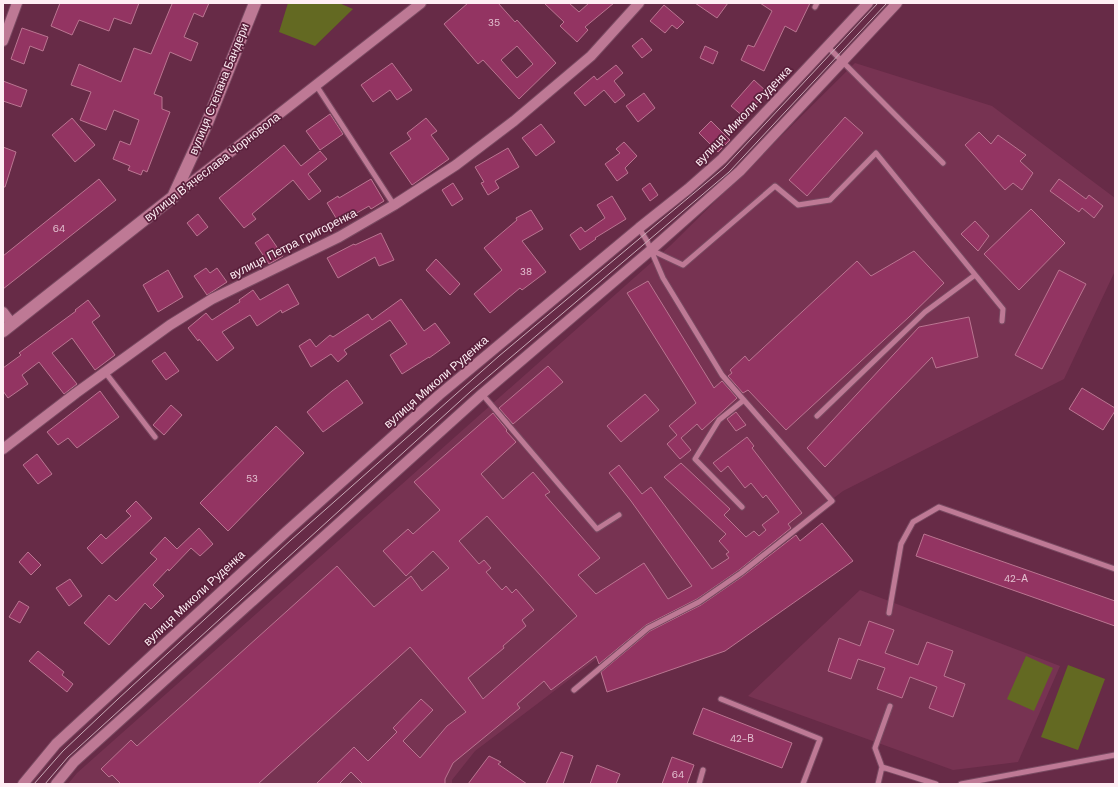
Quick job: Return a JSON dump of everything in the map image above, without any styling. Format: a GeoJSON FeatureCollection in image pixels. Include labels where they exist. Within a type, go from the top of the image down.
{"type":"FeatureCollection","features":[{"type":"Feature","properties":{"kind":"street"},"geometry":{"type":"LineString","coordinates":[[3,41],[17,3]]}},
{"type":"Feature","properties":{"kind":"street","name":"вулиця Степана Бандери"},"geometry":{"type":"LineString","coordinates":[[173,197],[207,123],[255,3]]}},
{"type":"Feature","properties":{"kind":"street","name":"вулиця В'ячеслава Чорновола"},"geometry":{"type":"LineString","coordinates":[[8,327],[421,3]]}},
{"type":"Feature","properties":{"kind":"street","name":"вулиця Петра Григоренка"},"geometry":{"type":"LineString","coordinates":[[3,449],[170,325],[212,299],[339,237],[394,205],[456,165],[520,116],[591,56],[640,3]]}},
{"type":"Feature","properties":{"kind":"street","name":"вулиця Миколи Руденка"},"geometry":{"type":"LineString","coordinates":[[23,784],[56,744],[286,532],[439,396],[722,159],[868,3]]}},
{"type":"Feature","properties":{"kind":"street"},"geometry":{"type":"LineString","coordinates":[[56,784],[74,762],[482,394],[651,250],[740,171],[898,3]]}},
{"type":"Feature","properties":{"kind":"street"},"geometry":{"type":"LineString","coordinates":[[3,312],[8,327]]}},
{"type":"Feature","properties":{"kind":"lane"},"geometry":{"type":"LineString","coordinates":[[827,46],[943,163]]}},
{"type":"Feature","properties":{"kind":"lane"},"geometry":{"type":"LineString","coordinates":[[316,85],[394,205]]}},
{"type":"Feature","properties":{"kind":"lane"},"geometry":{"type":"LineString","coordinates":[[651,250],[683,265],[775,186],[798,205],[830,200],[876,153],[1003,309],[1002,321]]}},
{"type":"Feature","properties":{"kind":"lane"},"geometry":{"type":"LineString","coordinates":[[574,690],[648,628],[699,602],[741,573],[832,501],[722,375],[662,278],[651,250],[639,228]]}},
{"type":"Feature","properties":{"kind":"lane"},"geometry":{"type":"LineString","coordinates":[[818,416],[925,312],[975,275]]}},
{"type":"Feature","properties":{"kind":"lane"},"geometry":{"type":"LineString","coordinates":[[105,372],[155,438]]}},
{"type":"Feature","properties":{"kind":"lane"},"geometry":{"type":"LineString","coordinates":[[482,394],[598,529],[619,515]]}},
{"type":"Feature","properties":{"kind":"lane"},"geometry":{"type":"LineString","coordinates":[[742,507],[695,459],[718,420],[744,400]]}},
{"type":"Feature","properties":{"kind":"lane"},"geometry":{"type":"LineString","coordinates":[[889,613],[901,544],[913,522],[939,507],[1115,569]]}},
{"type":"Feature","properties":{"kind":"lane"},"geometry":{"type":"LineString","coordinates":[[721,700],[820,739],[803,784]]}},
{"type":"Feature","properties":{"kind":"lane"},"geometry":{"type":"LineString","coordinates":[[878,784],[882,767],[874,748],[890,706]]}},
{"type":"Feature","properties":{"kind":"lane"},"geometry":{"type":"LineString","coordinates":[[960,784],[1115,755]]}},
{"type":"Feature","properties":{"kind":"lane"},"geometry":{"type":"LineString","coordinates":[[882,767],[936,784]]}},
{"type":"Feature","properties":{"kind":"lane"},"geometry":{"type":"LineString","coordinates":[[698,784],[703,770]]}},
{"type":"Feature","properties":{"kind":"shaded area"},"geometry":{"type":"Polygon","coordinates":[[[855,63],[992,106],[1115,198],[1115,271],[1064,379],[843,491],[699,602],[648,628],[628,635],[475,751],[452,780],[452,784],[68,784],[77,773],[671,245],[855,63]]]}},
{"type":"Feature","properties":{"kind":"shaded area"},"geometry":{"type":"Polygon","coordinates":[[[860,590],[1060,666],[1018,762],[953,770],[748,696],[860,590]]]}},
{"type":"Feature","properties":{"kind":"green space"},"geometry":{"type":"Polygon","coordinates":[[[288,3],[339,3],[353,9],[315,46],[279,32],[288,3]]]}},
{"type":"Feature","properties":{"kind":"green space"},"geometry":{"type":"Polygon","coordinates":[[[1026,656],[1053,668],[1034,711],[1007,699],[1026,656]]]}},
{"type":"Feature","properties":{"kind":"green space"},"geometry":{"type":"Polygon","coordinates":[[[1068,665],[1105,679],[1078,750],[1041,737],[1068,665]]]}},
{"type":"Feature","properties":{"kind":"building"},"geometry":{"type":"Polygon","coordinates":[[[60,3],[139,3],[131,24],[114,18],[109,31],[79,20],[72,35],[51,26],[60,3]]]}},
{"type":"Feature","properties":{"kind":"building"},"geometry":{"type":"Polygon","coordinates":[[[171,3],[209,3],[203,17],[194,13],[184,37],[198,43],[191,61],[170,52],[154,94],[162,97],[162,109],[170,112],[147,172],[143,170],[141,175],[128,170],[130,166],[113,159],[120,141],[130,145],[139,120],[114,110],[106,130],[80,120],[91,92],[71,85],[79,64],[121,82],[134,48],[151,54],[172,4],[171,3]]]}},
{"type":"Feature","properties":{"kind":"building"},"geometry":{"type":"Polygon","coordinates":[[[468,3],[498,3],[515,22],[517,20],[556,63],[519,99],[483,60],[478,64],[444,24],[468,3]],[[517,46],[501,60],[517,78],[533,64],[517,46]]]}},
{"type":"Feature","properties":{"kind":"building"},"geometry":{"type":"Polygon","coordinates":[[[544,3],[569,3],[579,12],[589,3],[614,3],[585,27],[588,30],[577,42],[560,26],[564,22],[544,3]]]}},
{"type":"Feature","properties":{"kind":"building"},"geometry":{"type":"Polygon","coordinates":[[[695,3],[728,3],[717,18],[695,3]]]}},
{"type":"Feature","properties":{"kind":"building"},"geometry":{"type":"Polygon","coordinates":[[[760,3],[810,3],[796,32],[785,26],[764,71],[741,60],[748,45],[754,47],[772,11],[760,3]]]}},
{"type":"Feature","properties":{"kind":"building"},"geometry":{"type":"Polygon","coordinates":[[[664,5],[684,22],[677,29],[672,25],[665,33],[650,21],[664,5]]]}},
{"type":"Feature","properties":{"kind":"building"},"geometry":{"type":"Polygon","coordinates":[[[22,28],[48,37],[43,51],[30,46],[24,64],[11,59],[22,28]]]}},
{"type":"Feature","properties":{"kind":"building"},"geometry":{"type":"Polygon","coordinates":[[[642,38],[652,50],[642,58],[632,46],[642,38]]]}},
{"type":"Feature","properties":{"kind":"building"},"geometry":{"type":"Polygon","coordinates":[[[705,46],[718,52],[713,64],[700,58],[705,46]]]}},
{"type":"Feature","properties":{"kind":"building"},"geometry":{"type":"Polygon","coordinates":[[[392,63],[412,90],[397,100],[390,90],[373,102],[361,85],[392,63]]]}},
{"type":"Feature","properties":{"kind":"building"},"geometry":{"type":"Polygon","coordinates":[[[616,65],[623,73],[614,81],[625,95],[615,103],[604,90],[585,106],[574,93],[594,76],[597,80],[616,65]]]}},
{"type":"Feature","properties":{"kind":"building"},"geometry":{"type":"Polygon","coordinates":[[[754,80],[767,92],[744,117],[731,106],[754,80]]]}},
{"type":"Feature","properties":{"kind":"building"},"geometry":{"type":"Polygon","coordinates":[[[3,81],[27,90],[21,107],[3,101],[3,81]]]}},
{"type":"Feature","properties":{"kind":"building"},"geometry":{"type":"Polygon","coordinates":[[[644,93],[655,108],[638,122],[626,106],[644,93]]]}},
{"type":"Feature","properties":{"kind":"building"},"geometry":{"type":"Polygon","coordinates":[[[330,114],[343,134],[320,150],[306,131],[330,114]]]}},
{"type":"Feature","properties":{"kind":"building"},"geometry":{"type":"Polygon","coordinates":[[[845,117],[863,133],[807,196],[789,180],[845,117]]]}},
{"type":"Feature","properties":{"kind":"building"},"geometry":{"type":"Polygon","coordinates":[[[72,118],[95,145],[75,162],[52,135],[72,118]]]}},
{"type":"Feature","properties":{"kind":"building"},"geometry":{"type":"Polygon","coordinates":[[[426,118],[437,131],[431,135],[449,159],[412,185],[390,153],[411,139],[407,133],[426,118]]]}},
{"type":"Feature","properties":{"kind":"building"},"geometry":{"type":"Polygon","coordinates":[[[711,121],[730,140],[718,152],[699,133],[711,121]]]}},
{"type":"Feature","properties":{"kind":"building"},"geometry":{"type":"Polygon","coordinates":[[[541,124],[555,142],[536,156],[522,138],[541,124]]]}},
{"type":"Feature","properties":{"kind":"building"},"geometry":{"type":"Polygon","coordinates":[[[979,132],[991,144],[998,135],[1026,155],[1020,161],[1033,173],[1022,190],[1013,183],[1005,190],[965,145],[979,132]]]}},
{"type":"Feature","properties":{"kind":"building"},"geometry":{"type":"Polygon","coordinates":[[[624,142],[637,156],[625,168],[628,173],[617,181],[605,164],[620,153],[616,149],[624,142]]]}},
{"type":"Feature","properties":{"kind":"building"},"geometry":{"type":"Polygon","coordinates":[[[284,145],[301,166],[320,151],[327,159],[308,174],[321,191],[309,200],[293,180],[252,214],[256,219],[244,228],[219,198],[284,145]]]}},
{"type":"Feature","properties":{"kind":"building"},"geometry":{"type":"Polygon","coordinates":[[[3,147],[16,152],[5,187],[3,187],[3,147]]]}},
{"type":"Feature","properties":{"kind":"building"},"geometry":{"type":"Polygon","coordinates":[[[508,148],[519,167],[495,181],[499,188],[488,195],[481,183],[484,182],[475,167],[508,148]]]}},
{"type":"Feature","properties":{"kind":"building"},"geometry":{"type":"Polygon","coordinates":[[[99,179],[116,200],[3,289],[3,256],[99,179]]]}},
{"type":"Feature","properties":{"kind":"building"},"geometry":{"type":"Polygon","coordinates":[[[371,179],[384,201],[371,209],[369,206],[339,223],[327,203],[338,196],[339,198],[371,179]]]}},
{"type":"Feature","properties":{"kind":"building"},"geometry":{"type":"Polygon","coordinates":[[[1059,179],[1086,199],[1089,195],[1103,206],[1094,218],[1082,208],[1079,212],[1050,191],[1059,179]]]}},
{"type":"Feature","properties":{"kind":"building"},"geometry":{"type":"Polygon","coordinates":[[[453,183],[463,199],[452,206],[442,190],[453,183]]]}},
{"type":"Feature","properties":{"kind":"building"},"geometry":{"type":"Polygon","coordinates":[[[650,183],[658,195],[650,201],[642,189],[650,183]]]}},
{"type":"Feature","properties":{"kind":"building"},"geometry":{"type":"Polygon","coordinates":[[[612,196],[626,219],[595,238],[596,239],[580,250],[570,235],[581,227],[585,232],[605,218],[597,205],[612,196]]]}},
{"type":"Feature","properties":{"kind":"building"},"geometry":{"type":"Polygon","coordinates":[[[1031,209],[1065,243],[1019,290],[984,254],[1031,209]]]}},
{"type":"Feature","properties":{"kind":"building"},"geometry":{"type":"Polygon","coordinates":[[[531,210],[543,229],[522,241],[546,272],[522,290],[520,288],[490,313],[474,294],[502,270],[484,248],[517,220],[516,218],[531,210]]]}},
{"type":"Feature","properties":{"kind":"building"},"geometry":{"type":"Polygon","coordinates":[[[198,214],[208,227],[197,236],[187,223],[198,214]]]}},
{"type":"Feature","properties":{"kind":"building"},"geometry":{"type":"Polygon","coordinates":[[[975,221],[989,236],[978,251],[961,234],[975,221]]]}},
{"type":"Feature","properties":{"kind":"building"},"geometry":{"type":"Polygon","coordinates":[[[381,233],[394,260],[379,266],[375,257],[338,278],[327,258],[354,244],[355,245],[381,233]]]}},
{"type":"Feature","properties":{"kind":"building"},"geometry":{"type":"Polygon","coordinates":[[[268,234],[283,256],[269,264],[255,243],[268,234]]]}},
{"type":"Feature","properties":{"kind":"building"},"geometry":{"type":"Polygon","coordinates":[[[914,251],[944,283],[786,430],[748,390],[743,393],[728,376],[732,373],[730,370],[745,356],[749,361],[857,261],[871,276],[914,251]]]}},
{"type":"Feature","properties":{"kind":"building"},"geometry":{"type":"Polygon","coordinates":[[[436,259],[460,284],[450,295],[426,270],[436,259]]]}},
{"type":"Feature","properties":{"kind":"building"},"geometry":{"type":"Polygon","coordinates":[[[206,268],[210,273],[217,268],[227,282],[207,295],[194,276],[206,268]]]}},
{"type":"Feature","properties":{"kind":"building"},"geometry":{"type":"Polygon","coordinates":[[[168,270],[183,297],[158,312],[143,285],[168,270]]]}},
{"type":"Feature","properties":{"kind":"building"},"geometry":{"type":"Polygon","coordinates":[[[1059,270],[1086,284],[1042,369],[1015,355],[1059,270]]]}},
{"type":"Feature","properties":{"kind":"building"},"geometry":{"type":"Polygon","coordinates":[[[648,281],[714,388],[722,381],[737,398],[702,430],[697,424],[681,438],[691,450],[680,459],[667,444],[677,435],[669,426],[696,403],[627,293],[648,281]]]}},
{"type":"Feature","properties":{"kind":"building"},"geometry":{"type":"Polygon","coordinates":[[[288,284],[299,304],[282,313],[281,310],[257,326],[250,315],[222,332],[234,348],[217,361],[188,328],[206,313],[212,320],[240,302],[239,300],[253,290],[260,300],[288,284]]]}},
{"type":"Feature","properties":{"kind":"building"},"geometry":{"type":"Polygon","coordinates":[[[401,299],[424,331],[435,323],[450,343],[429,358],[402,374],[390,355],[407,344],[390,320],[344,350],[347,354],[338,362],[331,354],[311,367],[299,346],[310,339],[316,347],[330,335],[333,337],[368,314],[372,320],[401,299]]]}},
{"type":"Feature","properties":{"kind":"building"},"geometry":{"type":"Polygon","coordinates":[[[88,300],[100,316],[92,322],[115,355],[95,370],[72,338],[52,353],[77,384],[64,394],[39,362],[22,375],[28,384],[8,398],[3,391],[3,368],[21,355],[19,353],[76,311],[75,310],[88,300]]]}},
{"type":"Feature","properties":{"kind":"building"},"geometry":{"type":"Polygon","coordinates":[[[969,317],[978,357],[936,368],[932,357],[825,467],[807,448],[919,327],[969,317]]]}},
{"type":"Feature","properties":{"kind":"building"},"geometry":{"type":"Polygon","coordinates":[[[165,352],[179,371],[166,380],[152,361],[165,352]]]}},
{"type":"Feature","properties":{"kind":"building"},"geometry":{"type":"Polygon","coordinates":[[[548,366],[563,382],[513,424],[499,408],[548,366]]]}},
{"type":"Feature","properties":{"kind":"building"},"geometry":{"type":"Polygon","coordinates":[[[347,380],[363,403],[323,432],[307,412],[347,380]]]}},
{"type":"Feature","properties":{"kind":"building"},"geometry":{"type":"Polygon","coordinates":[[[1082,388],[1115,408],[1115,411],[1103,430],[1069,409],[1082,388]]]}},
{"type":"Feature","properties":{"kind":"building"},"geometry":{"type":"Polygon","coordinates":[[[100,391],[119,417],[77,448],[68,438],[58,445],[47,432],[100,391]]]}},
{"type":"Feature","properties":{"kind":"building"},"geometry":{"type":"Polygon","coordinates":[[[645,394],[659,410],[621,442],[607,426],[645,394]]]}},
{"type":"Feature","properties":{"kind":"building"},"geometry":{"type":"Polygon","coordinates":[[[171,405],[182,415],[164,435],[153,425],[171,405]]]}},
{"type":"Feature","properties":{"kind":"building"},"geometry":{"type":"Polygon","coordinates":[[[736,412],[746,425],[736,431],[727,419],[736,412]]]}},
{"type":"Feature","properties":{"kind":"building"},"geometry":{"type":"Polygon","coordinates":[[[493,413],[516,442],[481,474],[503,499],[533,472],[550,492],[545,495],[600,558],[578,575],[596,594],[644,563],[668,599],[692,586],[609,473],[619,465],[642,494],[651,487],[712,569],[729,558],[726,554],[729,552],[719,541],[726,534],[664,477],[681,463],[730,509],[724,515],[746,537],[754,531],[759,536],[766,530],[762,525],[779,512],[766,495],[763,498],[751,483],[745,488],[728,466],[721,472],[713,463],[747,437],[754,446],[752,448],[802,513],[788,524],[791,528],[739,570],[697,599],[646,625],[599,664],[596,656],[551,690],[544,681],[517,704],[520,708],[453,763],[445,779],[445,784],[363,784],[351,772],[339,784],[316,784],[354,747],[368,761],[397,732],[393,728],[421,699],[433,710],[403,741],[420,758],[447,726],[466,712],[410,647],[258,784],[121,784],[112,775],[109,777],[101,769],[131,740],[137,746],[337,566],[374,607],[411,576],[422,591],[449,568],[433,551],[406,576],[383,551],[408,529],[413,534],[440,510],[414,482],[493,413]],[[487,516],[459,541],[479,564],[484,560],[491,568],[486,572],[502,590],[506,586],[512,593],[516,589],[534,610],[522,620],[526,626],[503,646],[504,648],[468,678],[483,699],[577,616],[487,516]]]}},
{"type":"Feature","properties":{"kind":"building"},"geometry":{"type":"Polygon","coordinates":[[[276,426],[304,453],[228,531],[200,503],[276,426]]]}},
{"type":"Feature","properties":{"kind":"building"},"geometry":{"type":"Polygon","coordinates":[[[37,454],[52,474],[38,484],[23,465],[37,454]]]}},
{"type":"Feature","properties":{"kind":"building"},"geometry":{"type":"Polygon","coordinates":[[[136,501],[152,518],[102,564],[87,548],[101,534],[106,539],[131,516],[126,511],[136,501]]]}},
{"type":"Feature","properties":{"kind":"building"},"geometry":{"type":"Polygon","coordinates":[[[822,523],[853,561],[725,651],[607,692],[601,672],[650,631],[701,605],[743,576],[796,535],[800,541],[822,523]]]}},
{"type":"Feature","properties":{"kind":"building"},"geometry":{"type":"Polygon","coordinates":[[[199,528],[213,544],[200,556],[191,548],[169,571],[168,569],[153,585],[164,596],[151,609],[145,603],[109,645],[84,623],[109,595],[116,601],[157,559],[150,553],[165,537],[177,549],[199,528]]]}},
{"type":"Feature","properties":{"kind":"building"},"geometry":{"type":"Polygon","coordinates":[[[924,534],[1115,601],[1115,626],[916,556],[924,534]]]}},
{"type":"Feature","properties":{"kind":"building"},"geometry":{"type":"Polygon","coordinates":[[[28,552],[41,565],[31,575],[19,562],[28,552]]]}},
{"type":"Feature","properties":{"kind":"building"},"geometry":{"type":"Polygon","coordinates":[[[70,579],[82,596],[69,606],[56,588],[70,579]]]}},
{"type":"Feature","properties":{"kind":"building"},"geometry":{"type":"Polygon","coordinates":[[[19,601],[29,607],[20,623],[9,617],[19,601]]]}},
{"type":"Feature","properties":{"kind":"building"},"geometry":{"type":"Polygon","coordinates":[[[869,621],[894,630],[885,653],[918,665],[927,642],[953,651],[944,676],[965,684],[953,717],[929,708],[937,687],[910,677],[902,698],[877,689],[885,668],[858,659],[851,679],[828,671],[839,638],[860,646],[869,621]]]}},
{"type":"Feature","properties":{"kind":"building"},"geometry":{"type":"Polygon","coordinates":[[[38,651],[64,672],[62,675],[73,684],[67,692],[29,661],[38,651]]]}},
{"type":"Feature","properties":{"kind":"building"},"geometry":{"type":"Polygon","coordinates":[[[703,708],[792,743],[782,768],[693,734],[703,708]]]}},
{"type":"Feature","properties":{"kind":"building"},"geometry":{"type":"Polygon","coordinates":[[[561,752],[573,756],[563,784],[546,784],[561,752]]]}},
{"type":"Feature","properties":{"kind":"building"},"geometry":{"type":"Polygon","coordinates":[[[489,756],[501,762],[498,764],[527,784],[468,784],[489,756]]]}},
{"type":"Feature","properties":{"kind":"building"},"geometry":{"type":"Polygon","coordinates":[[[672,757],[694,765],[687,784],[662,784],[672,757]]]}},
{"type":"Feature","properties":{"kind":"building"},"geometry":{"type":"Polygon","coordinates":[[[597,765],[620,774],[616,784],[590,784],[597,765]]]}},
{"type":"Feature","properties":{"kind":"tram line"},"geometry":{"type":"LineString","coordinates":[[34,784],[63,751],[291,540],[499,356],[724,168],[878,3]]}},
{"type":"Feature","properties":{"kind":"tram line"},"geometry":{"type":"LineString","coordinates":[[45,784],[68,757],[470,392],[729,172],[887,3]]}}]}
